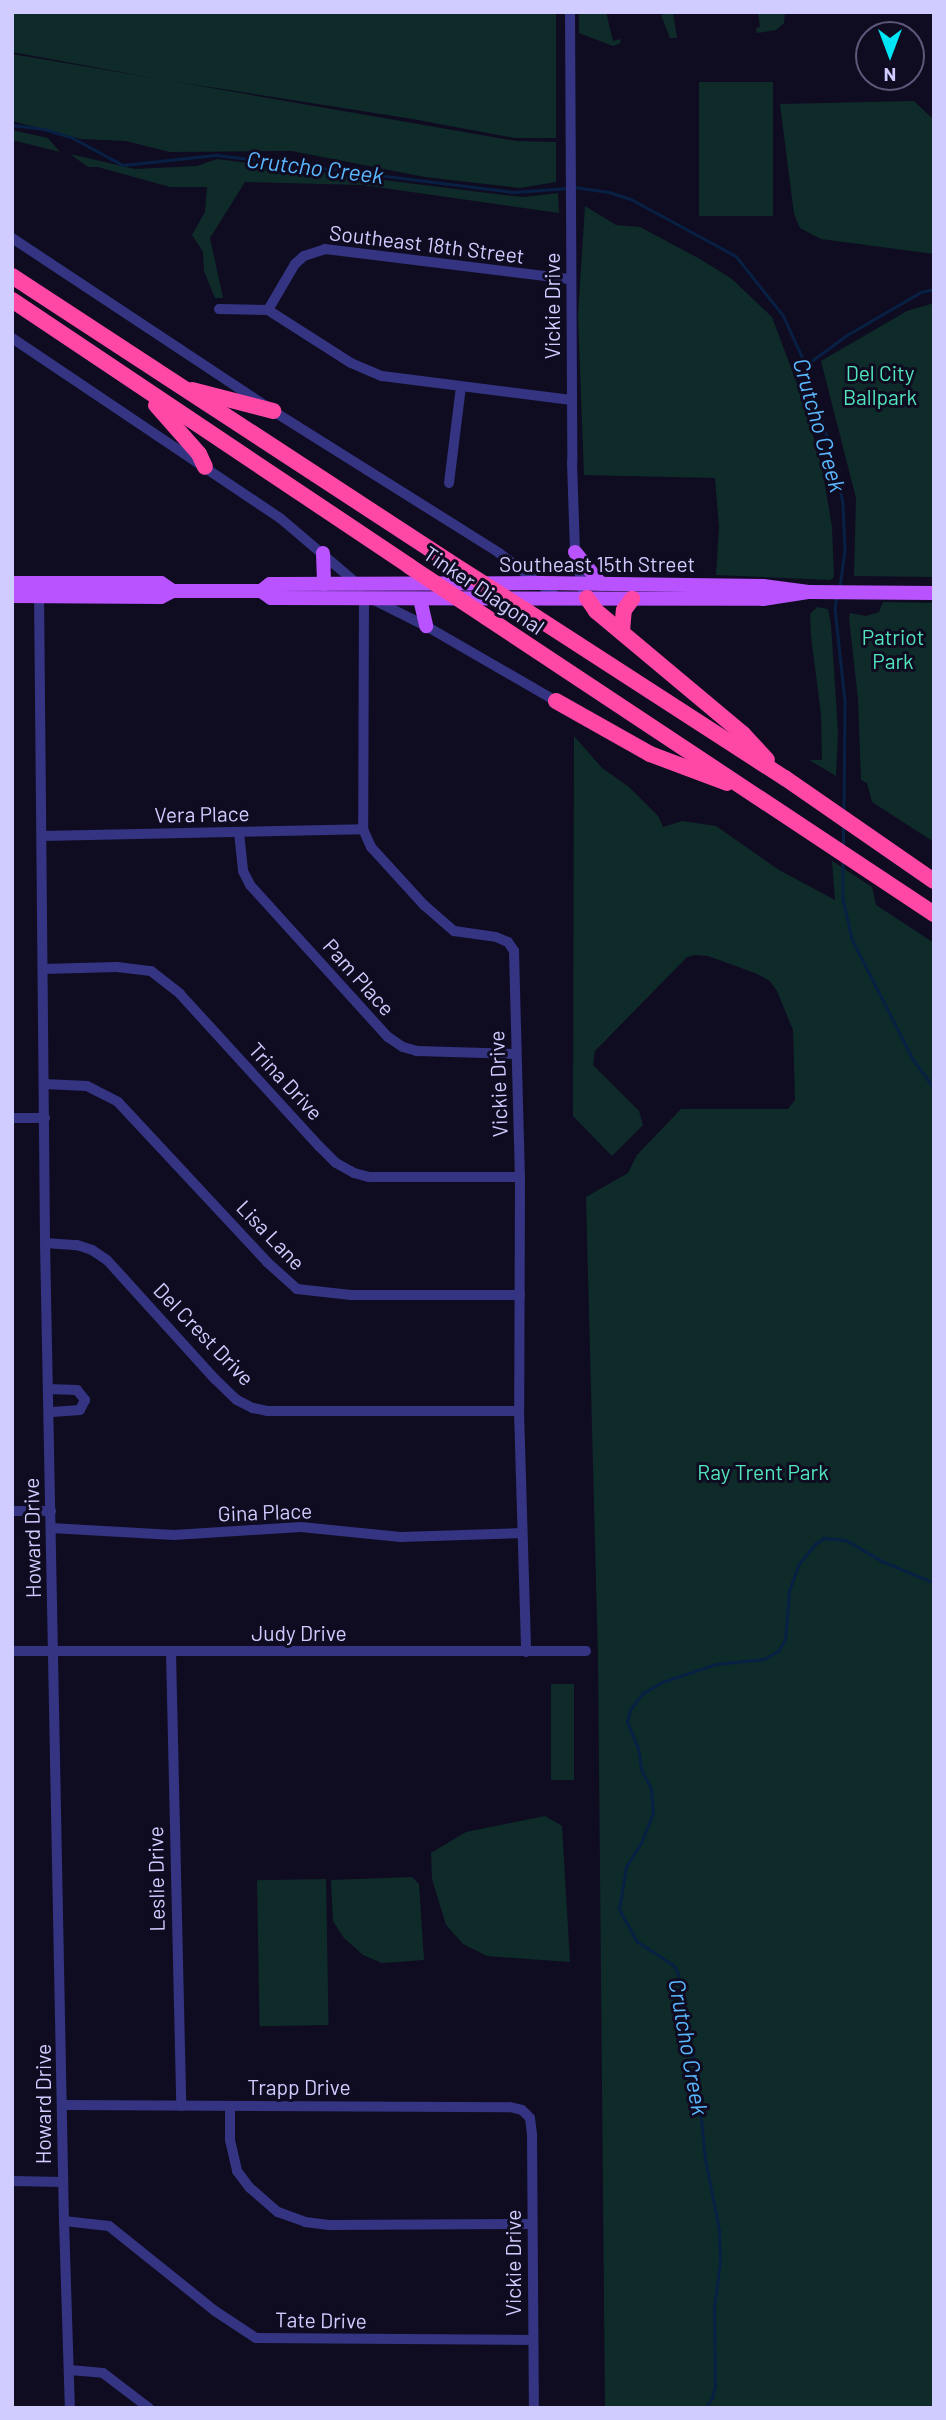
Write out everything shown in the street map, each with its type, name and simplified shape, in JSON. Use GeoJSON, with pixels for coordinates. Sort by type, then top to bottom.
{"type":"FeatureCollection","features":[{"type":"Feature","properties":{"kind":"highway","name":"Tinker Diagonal"},"geometry":{"type":"LineString","coordinates":[[12,276],[785,778],[934,881]]}},
{"type":"Feature","properties":{"kind":"highway","name":"Tinker Diagonal"},"geometry":{"type":"LineString","coordinates":[[12,300],[934,914]]}},
{"type":"Feature","properties":{"kind":"highway"},"geometry":{"type":"LineString","coordinates":[[179,386],[273,411]]}},
{"type":"Feature","properties":{"kind":"highway"},"geometry":{"type":"LineString","coordinates":[[141,387],[199,454],[205,467]]}},
{"type":"Feature","properties":{"kind":"highway"},"geometry":{"type":"LineString","coordinates":[[584,591],[596,611],[743,734],[785,778]]}},
{"type":"Feature","properties":{"kind":"highway"},"geometry":{"type":"LineString","coordinates":[[622,631],[624,610],[632,599]]}},
{"type":"Feature","properties":{"kind":"highway"},"geometry":{"type":"LineString","coordinates":[[556,701],[650,754],[694,773],[747,790]]}},
{"type":"Feature","properties":{"kind":"main road"},"geometry":{"type":"LineString","coordinates":[[575,552],[601,584]]}},
{"type":"Feature","properties":{"kind":"main road"},"geometry":{"type":"LineString","coordinates":[[323,553],[324,584]]}},
{"type":"Feature","properties":{"kind":"main road","name":"Southeast 15th Street"},"geometry":{"type":"LineString","coordinates":[[12,583],[39,590]]}},
{"type":"Feature","properties":{"kind":"main road","name":"Southeast 15th Street"},"geometry":{"type":"LineString","coordinates":[[12,596],[39,590],[161,583],[173,591],[261,591],[271,598],[558,598],[601,584],[698,593]]}},
{"type":"Feature","properties":{"kind":"main road","name":"Southeast 15th Street"},"geometry":{"type":"LineString","coordinates":[[261,591],[270,584],[541,583],[632,599],[698,593],[763,593],[786,587],[809,592],[934,593]]}},
{"type":"Feature","properties":{"kind":"main road"},"geometry":{"type":"LineString","coordinates":[[420,599],[426,626]]}},
{"type":"Feature","properties":{"kind":"street","name":"Vickie Drive"},"geometry":{"type":"LineString","coordinates":[[570,12],[571,400],[575,552],[584,591]]}},
{"type":"Feature","properties":{"kind":"street","name":"Tinker Diagonal"},"geometry":{"type":"LineString","coordinates":[[12,238],[273,411],[499,553],[558,598]]}},
{"type":"Feature","properties":{"kind":"street","name":"Southeast 18th Street"},"geometry":{"type":"LineString","coordinates":[[268,310],[295,264],[313,251],[325,249],[571,279]]}},
{"type":"Feature","properties":{"kind":"street"},"geometry":{"type":"LineString","coordinates":[[219,309],[268,310],[366,371],[382,376],[571,400]]}},
{"type":"Feature","properties":{"kind":"street"},"geometry":{"type":"LineString","coordinates":[[12,338],[280,518],[357,584],[367,598],[426,626],[556,701]]}},
{"type":"Feature","properties":{"kind":"street"},"geometry":{"type":"LineString","coordinates":[[449,483],[461,387]]}},
{"type":"Feature","properties":{"kind":"street","name":"Howard Drive"},"geometry":{"type":"LineString","coordinates":[[39,590],[45,1243],[64,2105],[63,2182],[71,2408]]}},
{"type":"Feature","properties":{"kind":"street"},"geometry":{"type":"LineString","coordinates":[[363,829],[367,598]]}},
{"type":"Feature","properties":{"kind":"street","name":"Vickie Drive"},"geometry":{"type":"LineString","coordinates":[[363,829],[371,847],[424,905],[454,931],[496,937],[508,942],[514,951],[520,1177],[519,1411],[527,1652]]}},
{"type":"Feature","properties":{"kind":"street","name":"Vera Place"},"geometry":{"type":"LineString","coordinates":[[42,836],[363,829]]}},
{"type":"Feature","properties":{"kind":"street","name":"Pam Place"},"geometry":{"type":"LineString","coordinates":[[240,832],[243,871],[250,884],[388,1037],[417,1052],[516,1054]]}},
{"type":"Feature","properties":{"kind":"street","name":"Trina Drive"},"geometry":{"type":"LineString","coordinates":[[43,969],[117,967],[151,971],[180,994],[336,1163],[354,1173],[369,1177],[520,1177]]}},
{"type":"Feature","properties":{"kind":"street","name":"Lisa Lane"},"geometry":{"type":"LineString","coordinates":[[44,1084],[87,1086],[118,1102],[267,1262],[297,1289],[351,1295],[520,1295]]}},
{"type":"Feature","properties":{"kind":"street"},"geometry":{"type":"LineString","coordinates":[[12,1118],[45,1118]]}},
{"type":"Feature","properties":{"kind":"street","name":"Del Crest Drive"},"geometry":{"type":"LineString","coordinates":[[45,1243],[77,1245],[92,1250],[107,1260],[215,1379],[237,1400],[253,1408],[267,1411],[519,1411]]}},
{"type":"Feature","properties":{"kind":"street"},"geometry":{"type":"LineString","coordinates":[[48,1389],[77,1390],[85,1401],[80,1410],[49,1412]]}},
{"type":"Feature","properties":{"kind":"street"},"geometry":{"type":"LineString","coordinates":[[12,1511],[51,1511]]}},
{"type":"Feature","properties":{"kind":"street","name":"Gina Place"},"geometry":{"type":"LineString","coordinates":[[51,1528],[174,1535],[301,1527],[401,1537],[522,1533]]}},
{"type":"Feature","properties":{"kind":"street","name":"Judy Drive"},"geometry":{"type":"LineString","coordinates":[[12,1651],[586,1651]]}},
{"type":"Feature","properties":{"kind":"street","name":"Leslie Drive"},"geometry":{"type":"LineString","coordinates":[[171,1651],[181,2106]]}},
{"type":"Feature","properties":{"kind":"street","name":"Trapp Drive"},"geometry":{"type":"LineString","coordinates":[[64,2105],[510,2107],[522,2110],[530,2118]]}},
{"type":"Feature","properties":{"kind":"street"},"geometry":{"type":"LineString","coordinates":[[230,2106],[230,2140],[237,2171],[250,2188],[278,2212],[305,2222],[331,2225],[532,2224]]}},
{"type":"Feature","properties":{"kind":"street","name":"Vickie Drive"},"geometry":{"type":"LineString","coordinates":[[530,2118],[534,2408]]}},
{"type":"Feature","properties":{"kind":"street"},"geometry":{"type":"LineString","coordinates":[[12,2181],[63,2182]]}},
{"type":"Feature","properties":{"kind":"street","name":"Tate Drive"},"geometry":{"type":"LineString","coordinates":[[64,2221],[109,2226],[215,2311],[256,2337],[533,2340]]}},
{"type":"Feature","properties":{"kind":"street"},"geometry":{"type":"LineString","coordinates":[[70,2370],[103,2373],[149,2408]]}},
{"type":"Feature","properties":{"kind":"green space"},"geometry":{"type":"Polygon","coordinates":[[[12,12],[556,12],[556,138],[514,138],[413,119],[171,81],[516,141],[556,142],[556,182],[520,188],[425,177],[292,151],[170,152],[126,141],[81,139],[12,121],[12,54],[159,79],[12,52],[12,12]]]}},
{"type":"Feature","properties":{"kind":"green space"},"geometry":{"type":"Polygon","coordinates":[[[579,12],[606,12],[613,41],[620,39],[621,43],[613,46],[579,33],[579,12]]]}},
{"type":"Feature","properties":{"kind":"green space"},"geometry":{"type":"Polygon","coordinates":[[[758,12],[785,12],[784,23],[776,30],[757,33],[756,28],[760,27],[758,12]]]}},
{"type":"Feature","properties":{"kind":"green space"},"geometry":{"type":"Polygon","coordinates":[[[673,13],[677,38],[670,38],[661,15],[673,13]]]}},
{"type":"Feature","properties":{"kind":"green space"},"geometry":{"type":"Polygon","coordinates":[[[699,82],[773,82],[773,216],[699,216],[699,82]]]}},
{"type":"Feature","properties":{"kind":"green space"},"geometry":{"type":"Polygon","coordinates":[[[914,101],[934,120],[934,254],[821,239],[800,228],[794,214],[780,104],[914,101]]]}},
{"type":"Feature","properties":{"kind":"green space"},"geometry":{"type":"Polygon","coordinates":[[[12,130],[48,138],[60,152],[12,140],[12,130]]]}},
{"type":"Feature","properties":{"kind":"green space"},"geometry":{"type":"Polygon","coordinates":[[[70,154],[135,169],[197,166],[217,159],[524,197],[558,193],[559,213],[362,185],[245,182],[210,238],[223,298],[215,298],[204,271],[203,252],[192,235],[205,212],[207,187],[170,187],[98,167],[88,167],[70,154]]]}},
{"type":"Feature","properties":{"kind":"green space"},"geometry":{"type":"Polygon","coordinates":[[[585,206],[616,225],[640,227],[700,259],[732,279],[772,317],[805,405],[823,473],[832,527],[834,577],[830,580],[716,575],[719,527],[715,478],[584,475],[578,315],[585,206]]]}},
{"type":"Feature","properties":{"kind":"green space","name":"Del City Ballpark"},"geometry":{"type":"Polygon","coordinates":[[[934,303],[934,577],[854,576],[856,498],[821,361],[907,311],[934,303]]]}},
{"type":"Feature","properties":{"kind":"green space","name":"Patriot Park"},"geometry":{"type":"Polygon","coordinates":[[[883,602],[934,603],[934,842],[872,802],[867,783],[861,780],[858,699],[849,618],[850,613],[866,616],[879,612],[883,602]]]}},
{"type":"Feature","properties":{"kind":"green space"},"geometry":{"type":"Polygon","coordinates":[[[817,607],[828,609],[831,625],[838,732],[836,776],[809,760],[822,760],[821,714],[810,614],[817,607]]]}},
{"type":"Feature","properties":{"kind":"green space","name":"Ray Trent Park"},"geometry":{"type":"Polygon","coordinates":[[[574,736],[602,768],[629,787],[658,816],[663,827],[682,821],[716,826],[779,870],[835,900],[832,861],[872,887],[876,905],[934,943],[934,2408],[605,2408],[598,1658],[586,1197],[628,1173],[637,1155],[681,1109],[788,1109],[795,1100],[793,1030],[777,991],[770,981],[755,973],[708,956],[695,955],[687,957],[595,1051],[593,1065],[639,1111],[643,1125],[612,1156],[573,1116],[574,736]]]}},
{"type":"Feature","properties":{"kind":"green space"},"geometry":{"type":"Polygon","coordinates":[[[551,1684],[574,1684],[574,1780],[551,1780],[551,1684]]]}},
{"type":"Feature","properties":{"kind":"green space"},"geometry":{"type":"Polygon","coordinates":[[[545,1816],[562,1826],[570,1962],[487,1956],[463,1944],[446,1925],[432,1879],[431,1853],[466,1832],[545,1816]]]}},
{"type":"Feature","properties":{"kind":"green space"},"geometry":{"type":"Polygon","coordinates":[[[412,1877],[419,1884],[424,1960],[382,1963],[363,1955],[344,1938],[333,1921],[331,1880],[412,1877]]]}},
{"type":"Feature","properties":{"kind":"green space"},"geometry":{"type":"Polygon","coordinates":[[[326,1879],[329,2025],[260,2026],[257,1880],[326,1879]]]}},
{"type":"Feature","properties":{"kind":"waterway","name":"Crutcho Creek"},"geometry":{"type":"LineString","coordinates":[[12,125],[44,129],[73,138],[123,165],[217,155],[515,192],[568,188]]}},
{"type":"Feature","properties":{"kind":"waterway","name":"Crutcho Creek"},"geometry":{"type":"LineString","coordinates":[[574,187],[609,192],[631,199],[736,256],[783,315],[806,365],[834,460],[843,503],[845,551],[840,587]]}},
{"type":"Feature","properties":{"kind":"waterway"},"geometry":{"type":"LineString","coordinates":[[806,365],[847,335],[921,292],[934,289]]}},
{"type":"Feature","properties":{"kind":"waterway","name":"Crutcho Creek"},"geometry":{"type":"LineString","coordinates":[[837,597],[835,608],[845,701],[844,810]]}},
{"type":"Feature","properties":{"kind":"waterway","name":"Crutcho Creek"},"geometry":{"type":"LineString","coordinates":[[843,827],[843,845]]}},
{"type":"Feature","properties":{"kind":"waterway","name":"Crutcho Creek"},"geometry":{"type":"LineString","coordinates":[[843,862],[843,899],[852,939],[913,1059],[934,1088]]}},
{"type":"Feature","properties":{"kind":"waterway","name":"Crutcho Creek"},"geometry":{"type":"LineString","coordinates":[[705,2408],[715,2387],[714,2308],[720,2261],[719,2230],[705,2159],[697,2080],[678,1974],[674,1966],[637,1942],[619,1909],[626,1867],[641,1843],[653,1813],[651,1789],[641,1769],[638,1748],[627,1722],[630,1710],[643,1693],[662,1682],[716,1664],[764,1659],[778,1651],[785,1640],[789,1591],[799,1564],[815,1544],[824,1538],[846,1540],[882,1561],[934,1583]]}}]}
